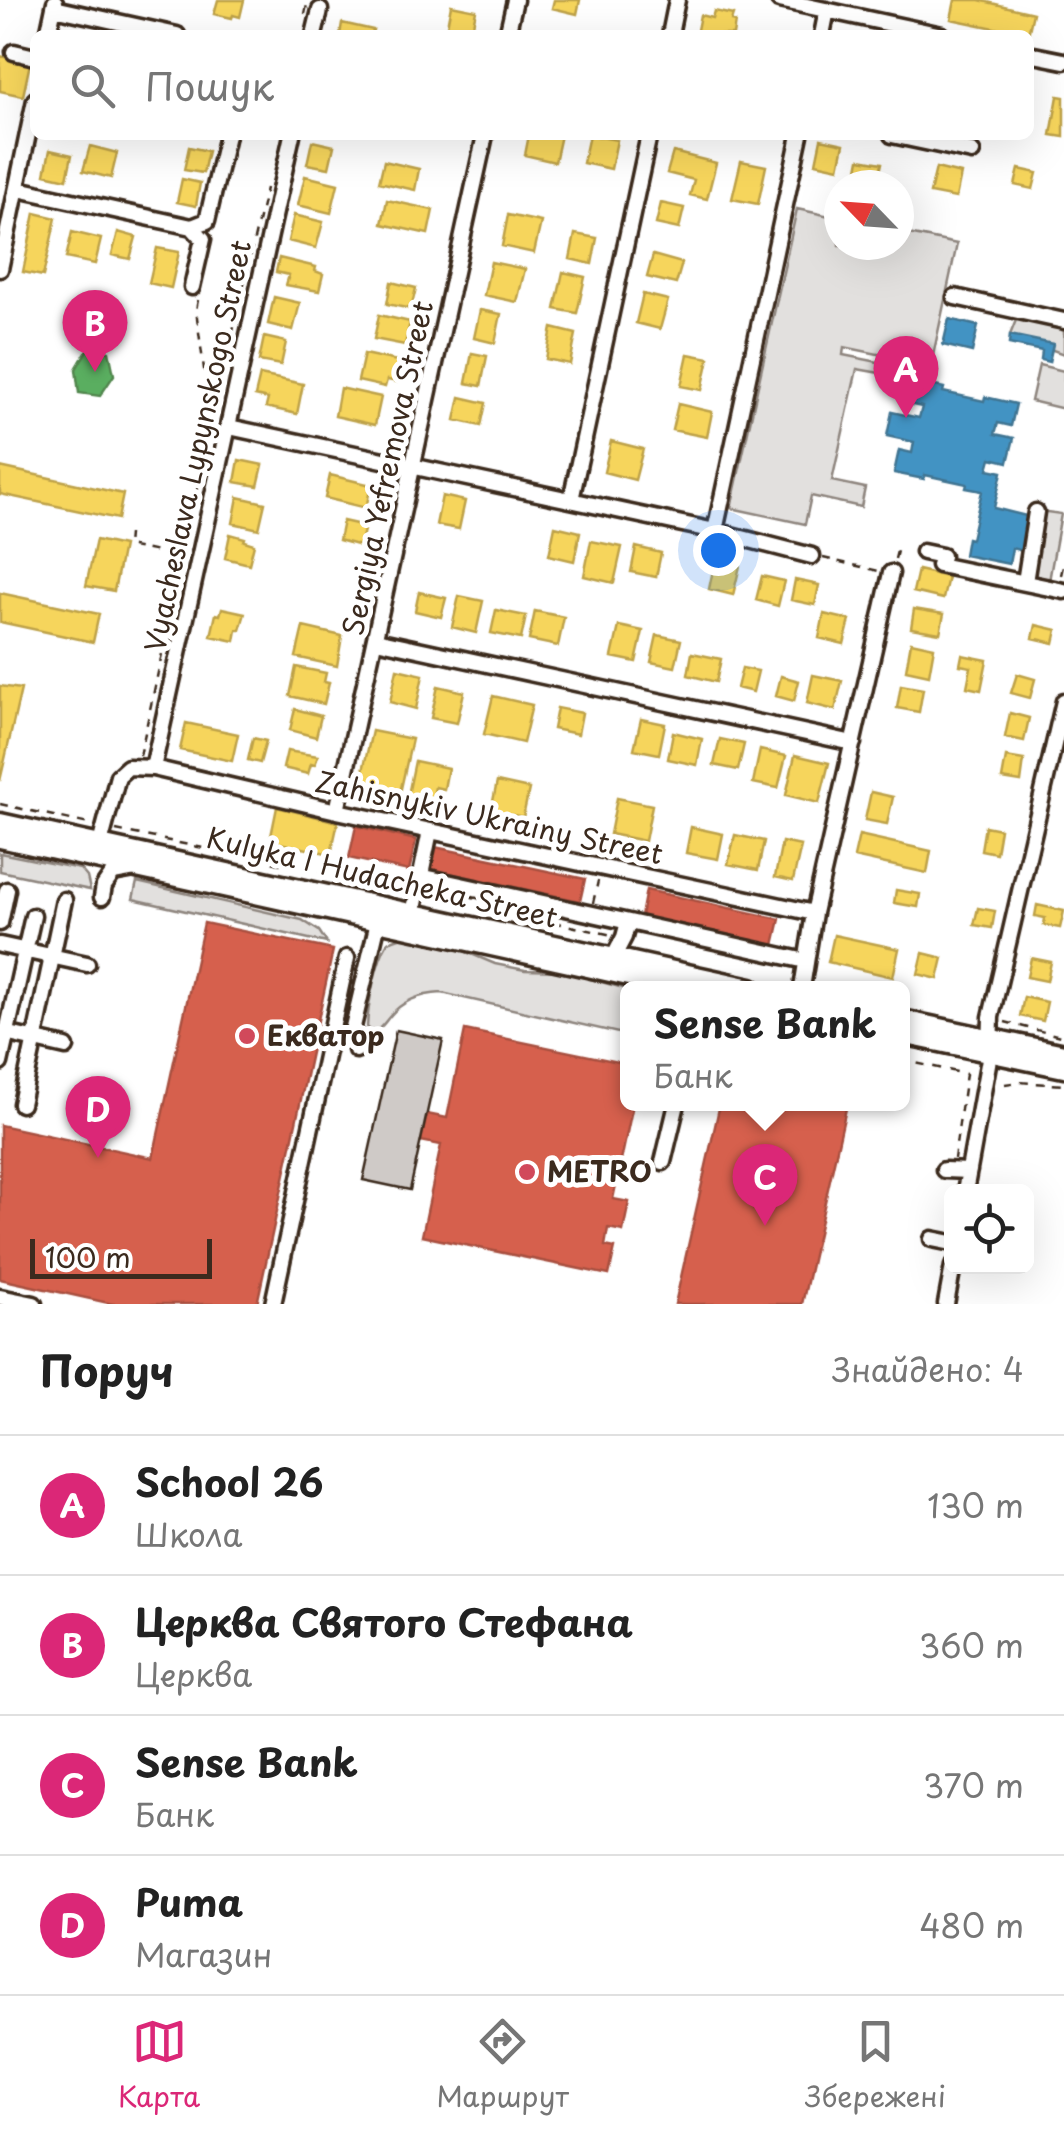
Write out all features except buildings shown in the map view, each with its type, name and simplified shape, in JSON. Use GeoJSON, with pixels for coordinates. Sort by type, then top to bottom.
{"type":"FeatureCollection","features":[{"type":"Feature","properties":{"kind":"main road","name":"Kulyka I Hudacheka Street"},"geometry":{"type":"LineString","coordinates":[[0,822],[102,836],[413,914],[719,981]]}},
{"type":"Feature","properties":{"kind":"main road","name":"Kulyka I Hudacheka Street"},"geometry":{"type":"LineString","coordinates":[[0,838],[652,981]]}},
{"type":"Feature","properties":{"kind":"main road"},"geometry":{"type":"LineString","coordinates":[[910,1022],[1064,1068]]}},
{"type":"Feature","properties":{"kind":"main road"},"geometry":{"type":"LineString","coordinates":[[910,1035],[1064,1054]]}},
{"type":"Feature","properties":{"kind":"street"},"geometry":{"type":"LineString","coordinates":[[508,30],[514,0]]}},
{"type":"Feature","properties":{"kind":"street"},"geometry":{"type":"LineString","coordinates":[[671,30],[677,0]]}},
{"type":"Feature","properties":{"kind":"street"},"geometry":{"type":"LineString","coordinates":[[779,0],[919,30]]}},
{"type":"Feature","properties":{"kind":"street"},"geometry":{"type":"LineString","coordinates":[[49,30],[55,4],[156,30]]}},
{"type":"Feature","properties":{"kind":"street"},"geometry":{"type":"LineString","coordinates":[[315,30],[320,10]]}},
{"type":"Feature","properties":{"kind":"street"},"geometry":{"type":"LineString","coordinates":[[823,30],[827,10]]}},
{"type":"Feature","properties":{"kind":"street"},"geometry":{"type":"LineString","coordinates":[[14,52],[30,57]]}},
{"type":"Feature","properties":{"kind":"street"},"geometry":{"type":"LineString","coordinates":[[1034,55],[1064,61]]}},
{"type":"Feature","properties":{"kind":"street"},"geometry":{"type":"LineString","coordinates":[[0,269],[30,126]]}},
{"type":"Feature","properties":{"kind":"street"},"geometry":{"type":"LineString","coordinates":[[18,189],[192,227],[207,221],[226,140]]}},
{"type":"Feature","properties":{"kind":"street","name":"Vyacheslava Lypynskogo Street"},"geometry":{"type":"LineString","coordinates":[[145,768],[229,427],[291,140]]}},
{"type":"Feature","properties":{"kind":"street","name":"Sergiya Yefremova Street"},"geometry":{"type":"LineString","coordinates":[[337,811],[485,140]]}},
{"type":"Feature","properties":{"kind":"street"},"geometry":{"type":"LineString","coordinates":[[571,500],[647,140]]}},
{"type":"Feature","properties":{"kind":"street"},"geometry":{"type":"LineString","coordinates":[[715,532],[799,140]]}},
{"type":"Feature","properties":{"kind":"street"},"geometry":{"type":"LineString","coordinates":[[916,140],[972,152]]}},
{"type":"Feature","properties":{"kind":"street"},"geometry":{"type":"LineString","coordinates":[[192,227],[203,239],[196,289]]}},
{"type":"Feature","properties":{"kind":"street"},"geometry":{"type":"LineString","coordinates":[[956,296],[1064,322]]}},
{"type":"Feature","properties":{"kind":"street"},"geometry":{"type":"LineString","coordinates":[[229,427],[812,556]]}},
{"type":"Feature","properties":{"kind":"street"},"geometry":{"type":"LineString","coordinates":[[1025,582],[1036,512]]}},
{"type":"Feature","properties":{"kind":"street"},"geometry":{"type":"LineString","coordinates":[[923,552],[942,556],[940,564],[1061,591]]}},
{"type":"Feature","properties":{"kind":"street"},"geometry":{"type":"LineString","coordinates":[[803,981],[814,913],[892,573]]}},
{"type":"Feature","properties":{"kind":"street"},"geometry":{"type":"LineString","coordinates":[[376,640],[852,743]]}},
{"type":"Feature","properties":{"kind":"street"},"geometry":{"type":"LineString","coordinates":[[967,1184],[990,1046],[991,1017],[1064,701]]}},
{"type":"Feature","properties":{"kind":"street"},"geometry":{"type":"LineString","coordinates":[[102,836],[118,776],[128,767],[145,768]]}},
{"type":"Feature","properties":{"kind":"street","name":"Zahisnykiv Ukrainy Street"},"geometry":{"type":"LineString","coordinates":[[145,768],[814,913]]}},
{"type":"Feature","properties":{"kind":"street"},"geometry":{"type":"LineString","coordinates":[[413,914],[430,831]]}},
{"type":"Feature","properties":{"kind":"street"},"geometry":{"type":"LineString","coordinates":[[102,897],[112,873],[139,869]]}},
{"type":"Feature","properties":{"kind":"street"},"geometry":{"type":"LineString","coordinates":[[420,876],[590,914],[626,930],[806,961]]}},
{"type":"Feature","properties":{"kind":"street"},"geometry":{"type":"LineString","coordinates":[[0,924],[7,890]]}},
{"type":"Feature","properties":{"kind":"street"},"geometry":{"type":"LineString","coordinates":[[21,1104],[64,900]]}},
{"type":"Feature","properties":{"kind":"street"},"geometry":{"type":"LineString","coordinates":[[0,1064],[3,1032],[34,916]]}},
{"type":"Feature","properties":{"kind":"street"},"geometry":{"type":"LineString","coordinates":[[356,1050],[353,1027],[378,922]]}},
{"type":"Feature","properties":{"kind":"street"},"geometry":{"type":"LineString","coordinates":[[613,958],[626,930]]}},
{"type":"Feature","properties":{"kind":"street"},"geometry":{"type":"LineString","coordinates":[[0,945],[86,964]]}},
{"type":"Feature","properties":{"kind":"street"},"geometry":{"type":"LineString","coordinates":[[272,1304],[346,958]]}},
{"type":"Feature","properties":{"kind":"street"},"geometry":{"type":"LineString","coordinates":[[3,1032],[66,1047]]}},
{"type":"Feature","properties":{"kind":"street"},"geometry":{"type":"LineString","coordinates":[[663,1162],[675,1111]]}},
{"type":"Feature","properties":{"kind":"street"},"geometry":{"type":"LineString","coordinates":[[949,1165],[969,1171]]}},
{"type":"Feature","properties":{"kind":"street"},"geometry":{"type":"LineString","coordinates":[[932,1240],[944,1242]]}},
{"type":"Feature","properties":{"kind":"street"},"geometry":{"type":"LineString","coordinates":[[946,1304],[952,1274]]}},
{"type":"Feature","properties":{"kind":"street"},"geometry":{"type":"LineString","coordinates":[[0,1297],[34,1304]]}},
{"type":"Feature","properties":{"kind":"path"},"geometry":{"type":"LineString","coordinates":[[145,768],[183,558],[265,191]]}},
{"type":"Feature","properties":{"kind":"path"},"geometry":{"type":"LineString","coordinates":[[196,289],[209,406],[214,417]]}},
{"type":"Feature","properties":{"kind":"path"},"geometry":{"type":"LineString","coordinates":[[128,534],[127,546],[183,558]]}},
{"type":"Feature","properties":{"kind":"path"},"geometry":{"type":"LineString","coordinates":[[812,556],[892,573]]}},
{"type":"Feature","properties":{"kind":"path"},"geometry":{"type":"LineString","coordinates":[[1061,591],[1064,562]]}},
{"type":"Feature","properties":{"kind":"path"},"geometry":{"type":"LineString","coordinates":[[0,804],[102,836],[626,930]]}},
{"type":"Feature","properties":{"kind":"path"},"geometry":{"type":"LineString","coordinates":[[590,914],[601,867]]}},
{"type":"Feature","properties":{"kind":"path"},"geometry":{"type":"LineString","coordinates":[[999,1020],[1064,1037]]}},
{"type":"Feature","properties":{"kind":"path"},"geometry":{"type":"LineString","coordinates":[[910,1062],[966,1074],[949,1165]]}},
{"type":"Feature","properties":{"kind":"path"},"geometry":{"type":"LineString","coordinates":[[1005,1084],[1064,1085]]}},
{"type":"Feature","properties":{"kind":"shaded area"},"geometry":{"type":"Polygon","coordinates":[[[797,209],[824,215],[824,260],[914,260],[914,235],[957,244],[931,365],[844,347],[843,355],[893,365],[891,375],[857,369],[832,481],[865,488],[861,507],[811,496],[805,524],[731,508],[797,209]]]}},
{"type":"Feature","properties":{"kind":"shaded area"},"geometry":{"type":"Polygon","coordinates":[[[1022,316],[1064,325],[1064,354],[1010,335],[1022,316]]]}},
{"type":"Feature","properties":{"kind":"shaded area"},"geometry":{"type":"Polygon","coordinates":[[[1039,365],[1064,371],[1064,409],[1031,401],[1039,365]]]}},
{"type":"Feature","properties":{"kind":"shaded area"},"geometry":{"type":"Polygon","coordinates":[[[1040,511],[1061,514],[1049,581],[1028,577],[1040,511]]]}},
{"type":"Feature","properties":{"kind":"shaded area"},"geometry":{"type":"Polygon","coordinates":[[[0,853],[80,869],[90,890],[0,871],[0,853]]]}},
{"type":"Feature","properties":{"kind":"shaded area"},"geometry":{"type":"Polygon","coordinates":[[[137,882],[302,920],[319,931],[327,943],[133,899],[137,882]]]}},
{"type":"Feature","properties":{"kind":"shaded area"},"geometry":{"type":"Polygon","coordinates":[[[402,937],[457,948],[495,964],[561,971],[620,987],[620,1033],[442,993],[407,1002],[373,1033],[367,1027],[371,995],[388,942],[402,937]]]}},
{"type":"Feature","properties":{"kind":"place","name":"Церква Святого Стефана"},"geometry":{"type":"Point","coordinates":[95,372]}},
{"type":"Feature","properties":{"kind":"place","name":"School 26"},"geometry":{"type":"Point","coordinates":[906,418]}},
{"type":"Feature","properties":{"kind":"place","name":"Екватор"},"geometry":{"type":"Point","coordinates":[247,1036]}},
{"type":"Feature","properties":{"kind":"place","name":"Puma"},"geometry":{"type":"Point","coordinates":[98,1158]}},
{"type":"Feature","properties":{"kind":"place","name":"METRO"},"geometry":{"type":"Point","coordinates":[527,1172]}},
{"type":"Feature","properties":{"kind":"place","name":"Sense Bank"},"geometry":{"type":"Point","coordinates":[765,1226]}}]}
